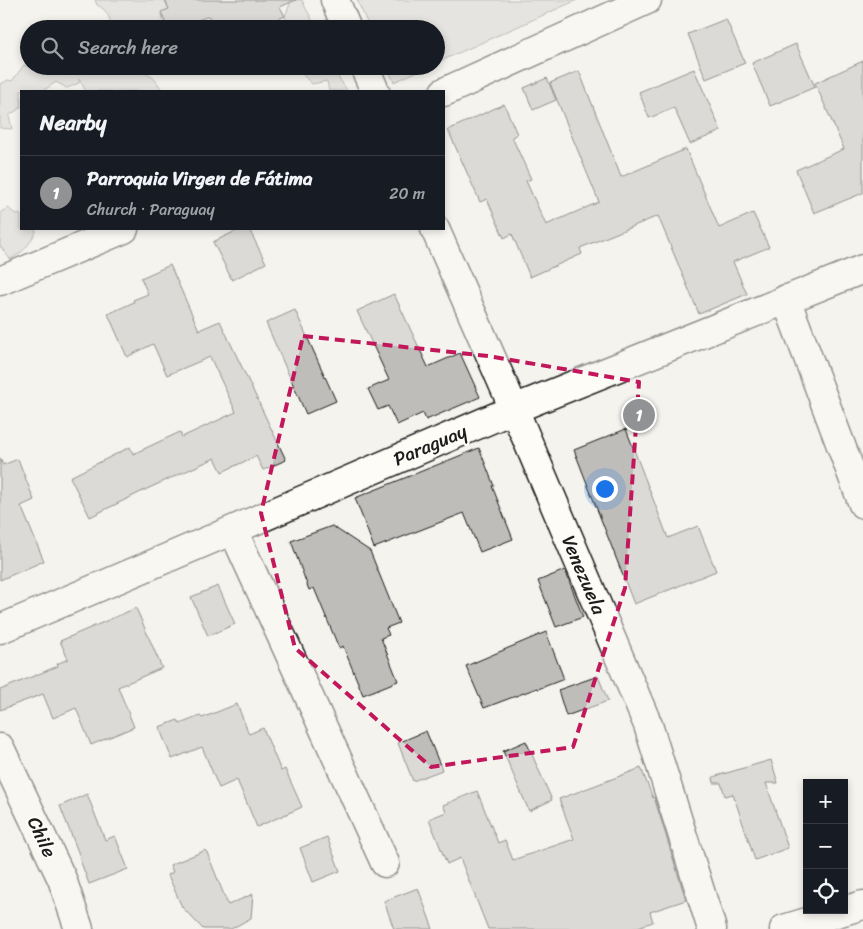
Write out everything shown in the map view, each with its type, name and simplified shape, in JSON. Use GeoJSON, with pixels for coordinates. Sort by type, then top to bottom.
{"type":"FeatureCollection","features":[{"type":"Feature","properties":{"kind":"street"},"geometry":{"type":"LineString","coordinates":[[335,0],[343,20]]}},
{"type":"Feature","properties":{"kind":"street"},"geometry":{"type":"LineString","coordinates":[[445,92],[647,0]]}},
{"type":"Feature","properties":{"kind":"street"},"geometry":{"type":"LineString","coordinates":[[368,75],[375,90]]}},
{"type":"Feature","properties":{"kind":"street"},"geometry":{"type":"LineString","coordinates":[[0,281],[122,230]]}},
{"type":"Feature","properties":{"kind":"street","name":"Venezuela"},"geometry":{"type":"LineString","coordinates":[[435,230],[514,409],[648,725],[712,929]]}},
{"type":"Feature","properties":{"kind":"street","name":"Paraguay"},"geometry":{"type":"LineString","coordinates":[[0,629],[514,409],[863,268]]}},
{"type":"Feature","properties":{"kind":"street"},"geometry":{"type":"LineString","coordinates":[[786,299],[863,504]]}},
{"type":"Feature","properties":{"kind":"street"},"geometry":{"type":"LineString","coordinates":[[233,530],[386,863]]}},
{"type":"Feature","properties":{"kind":"street","name":"Chile"},"geometry":{"type":"LineString","coordinates":[[0,748],[62,879],[79,929]]}},
{"type":"Feature","properties":{"kind":"street"},"geometry":{"type":"LineString","coordinates":[[801,927],[863,905]]}},
{"type":"Feature","properties":{"kind":"highlighted area"},"geometry":{"type":"Polygon","coordinates":[[[303,336],[488,356],[639,382],[625,588],[573,747],[431,767],[295,648],[261,513],[303,336]]]}},
{"type":"Feature","properties":{"kind":"shaded area"},"geometry":{"type":"Polygon","coordinates":[[[95,0],[165,0],[168,8],[171,10],[163,20],[110,20],[104,9],[97,5],[95,0]]]}},
{"type":"Feature","properties":{"kind":"shaded area"},"geometry":{"type":"Polygon","coordinates":[[[288,0],[302,0],[312,20],[286,20],[285,16],[290,4],[288,0]]]}},
{"type":"Feature","properties":{"kind":"shaded area"},"geometry":{"type":"Polygon","coordinates":[[[357,0],[577,0],[445,59],[445,20],[366,20],[357,0]]]}},
{"type":"Feature","properties":{"kind":"shaded area"},"geometry":{"type":"Polygon","coordinates":[[[20,70],[20,75],[149,75],[158,83],[162,90],[85,90],[79,79],[79,83],[67,88],[56,82],[44,90],[20,90],[20,108],[9,116],[12,129],[0,128],[0,83],[8,80],[12,81],[20,70]]]}},
{"type":"Feature","properties":{"kind":"shaded area"},"geometry":{"type":"Polygon","coordinates":[[[303,75],[337,75],[347,90],[329,90],[327,81],[312,84],[303,75]]]}},
{"type":"Feature","properties":{"kind":"shaded area"},"geometry":{"type":"Polygon","coordinates":[[[391,75],[409,75],[394,82],[391,75]]]}},
{"type":"Feature","properties":{"kind":"shaded area"},"geometry":{"type":"Polygon","coordinates":[[[8,208],[20,215],[20,230],[35,230],[36,232],[23,251],[10,259],[0,246],[1,212],[8,208]]]}},
{"type":"Feature","properties":{"kind":"building"},"geometry":{"type":"Polygon","coordinates":[[[165,0],[296,0],[280,7],[285,16],[276,20],[211,20],[209,16],[199,20],[164,20],[161,12],[169,9],[165,0]]]}},
{"type":"Feature","properties":{"kind":"building"},"geometry":{"type":"Polygon","coordinates":[[[726,19],[745,63],[706,79],[688,34],[726,19]]]}},
{"type":"Feature","properties":{"kind":"building"},"geometry":{"type":"Polygon","coordinates":[[[796,44],[815,87],[770,106],[752,63],[796,44]]]}},
{"type":"Feature","properties":{"kind":"building"},"geometry":{"type":"Polygon","coordinates":[[[863,61],[863,193],[814,213],[796,170],[844,149],[815,83],[863,61]]]}},
{"type":"Feature","properties":{"kind":"building"},"geometry":{"type":"Polygon","coordinates":[[[694,69],[721,131],[690,144],[674,108],[649,118],[639,92],[694,69]]]}},
{"type":"Feature","properties":{"kind":"building"},"geometry":{"type":"Polygon","coordinates":[[[579,71],[621,177],[686,149],[719,228],[753,213],[769,247],[733,262],[747,294],[699,314],[658,216],[580,248],[582,254],[530,277],[512,234],[504,238],[487,199],[480,202],[448,130],[504,104],[517,134],[512,137],[531,179],[526,181],[546,225],[599,202],[550,83],[579,71]]]}},
{"type":"Feature","properties":{"kind":"building"},"geometry":{"type":"Polygon","coordinates":[[[547,78],[556,100],[533,110],[524,88],[547,78]]]}},
{"type":"Feature","properties":{"kind":"building"},"geometry":{"type":"Polygon","coordinates":[[[238,230],[250,230],[266,263],[232,280],[213,242],[238,230]]]}},
{"type":"Feature","properties":{"kind":"building"},"geometry":{"type":"Polygon","coordinates":[[[170,265],[199,330],[220,321],[286,460],[263,470],[256,456],[222,472],[215,458],[90,517],[70,477],[130,447],[133,454],[180,432],[182,437],[236,412],[210,357],[167,375],[153,344],[127,357],[108,314],[148,294],[141,278],[170,265]]]}},
{"type":"Feature","properties":{"kind":"building"},"geometry":{"type":"Polygon","coordinates":[[[394,294],[428,367],[460,353],[480,397],[426,420],[423,413],[397,425],[388,406],[378,410],[368,389],[389,380],[357,311],[394,294]]]}},
{"type":"Feature","properties":{"kind":"building"},"geometry":{"type":"Polygon","coordinates":[[[295,310],[336,401],[306,414],[266,323],[295,310]]]}},
{"type":"Feature","properties":{"kind":"building"},"geometry":{"type":"Polygon","coordinates":[[[626,429],[668,538],[698,526],[716,571],[634,604],[574,450],[626,429]]]}},
{"type":"Feature","properties":{"kind":"building"},"geometry":{"type":"Polygon","coordinates":[[[479,448],[513,539],[480,552],[464,513],[374,548],[355,498],[479,448]]]}},
{"type":"Feature","properties":{"kind":"building"},"geometry":{"type":"Polygon","coordinates":[[[0,458],[3,465],[18,459],[34,500],[21,506],[44,561],[0,580],[0,458]]]}},
{"type":"Feature","properties":{"kind":"building"},"geometry":{"type":"Polygon","coordinates":[[[332,526],[370,551],[399,623],[386,628],[389,635],[381,638],[398,681],[363,695],[343,646],[339,648],[314,588],[309,590],[291,541],[332,526]]]}},
{"type":"Feature","properties":{"kind":"building"},"geometry":{"type":"Polygon","coordinates":[[[565,570],[583,617],[556,627],[538,581],[565,570]]]}},
{"type":"Feature","properties":{"kind":"building"},"geometry":{"type":"Polygon","coordinates":[[[218,586],[235,624],[208,636],[191,597],[218,586]]]}},
{"type":"Feature","properties":{"kind":"building"},"geometry":{"type":"Polygon","coordinates":[[[136,608],[162,668],[118,687],[134,727],[91,745],[76,708],[53,718],[43,694],[0,710],[0,690],[58,666],[57,664],[68,659],[60,641],[136,608]]]}},
{"type":"Feature","properties":{"kind":"building"},"geometry":{"type":"Polygon","coordinates":[[[546,632],[564,679],[484,708],[466,666],[546,632]]]}},
{"type":"Feature","properties":{"kind":"building"},"geometry":{"type":"Polygon","coordinates":[[[598,676],[608,701],[566,716],[558,690],[598,676]]]}},
{"type":"Feature","properties":{"kind":"building"},"geometry":{"type":"Polygon","coordinates":[[[237,704],[249,734],[263,728],[281,771],[285,769],[302,807],[257,827],[237,780],[219,788],[202,747],[172,759],[159,727],[178,720],[180,724],[200,716],[202,718],[237,704]]]}},
{"type":"Feature","properties":{"kind":"building"},"geometry":{"type":"Polygon","coordinates":[[[426,731],[442,770],[413,781],[398,743],[426,731]]]}},
{"type":"Feature","properties":{"kind":"building"},"geometry":{"type":"Polygon","coordinates":[[[526,741],[552,800],[529,811],[503,751],[526,741]]]}},
{"type":"Feature","properties":{"kind":"building"},"geometry":{"type":"Polygon","coordinates":[[[771,760],[778,783],[766,783],[788,848],[755,860],[733,794],[725,796],[721,783],[714,783],[713,777],[771,760]]]}},
{"type":"Feature","properties":{"kind":"building"},"geometry":{"type":"Polygon","coordinates":[[[641,768],[654,797],[686,900],[650,912],[653,922],[632,929],[488,929],[460,858],[447,864],[429,819],[446,812],[443,805],[477,791],[498,843],[505,840],[513,860],[574,839],[559,799],[641,768]]]}},
{"type":"Feature","properties":{"kind":"building"},"geometry":{"type":"Polygon","coordinates":[[[87,794],[105,840],[115,836],[128,869],[89,884],[60,806],[87,794]]]}},
{"type":"Feature","properties":{"kind":"building"},"geometry":{"type":"Polygon","coordinates":[[[327,837],[340,871],[313,882],[300,848],[327,837]]]}},
{"type":"Feature","properties":{"kind":"building"},"geometry":{"type":"Polygon","coordinates":[[[206,850],[228,905],[253,894],[251,918],[231,929],[203,929],[182,907],[168,875],[173,872],[170,865],[206,850]]]}},
{"type":"Feature","properties":{"kind":"building"},"geometry":{"type":"Polygon","coordinates":[[[418,888],[433,929],[394,929],[384,901],[418,888]]]}},
{"type":"Feature","properties":{"kind":"place","name":"Parroquia Virgen de Fátima"},"geometry":{"type":"Point","coordinates":[639,415]}}]}
